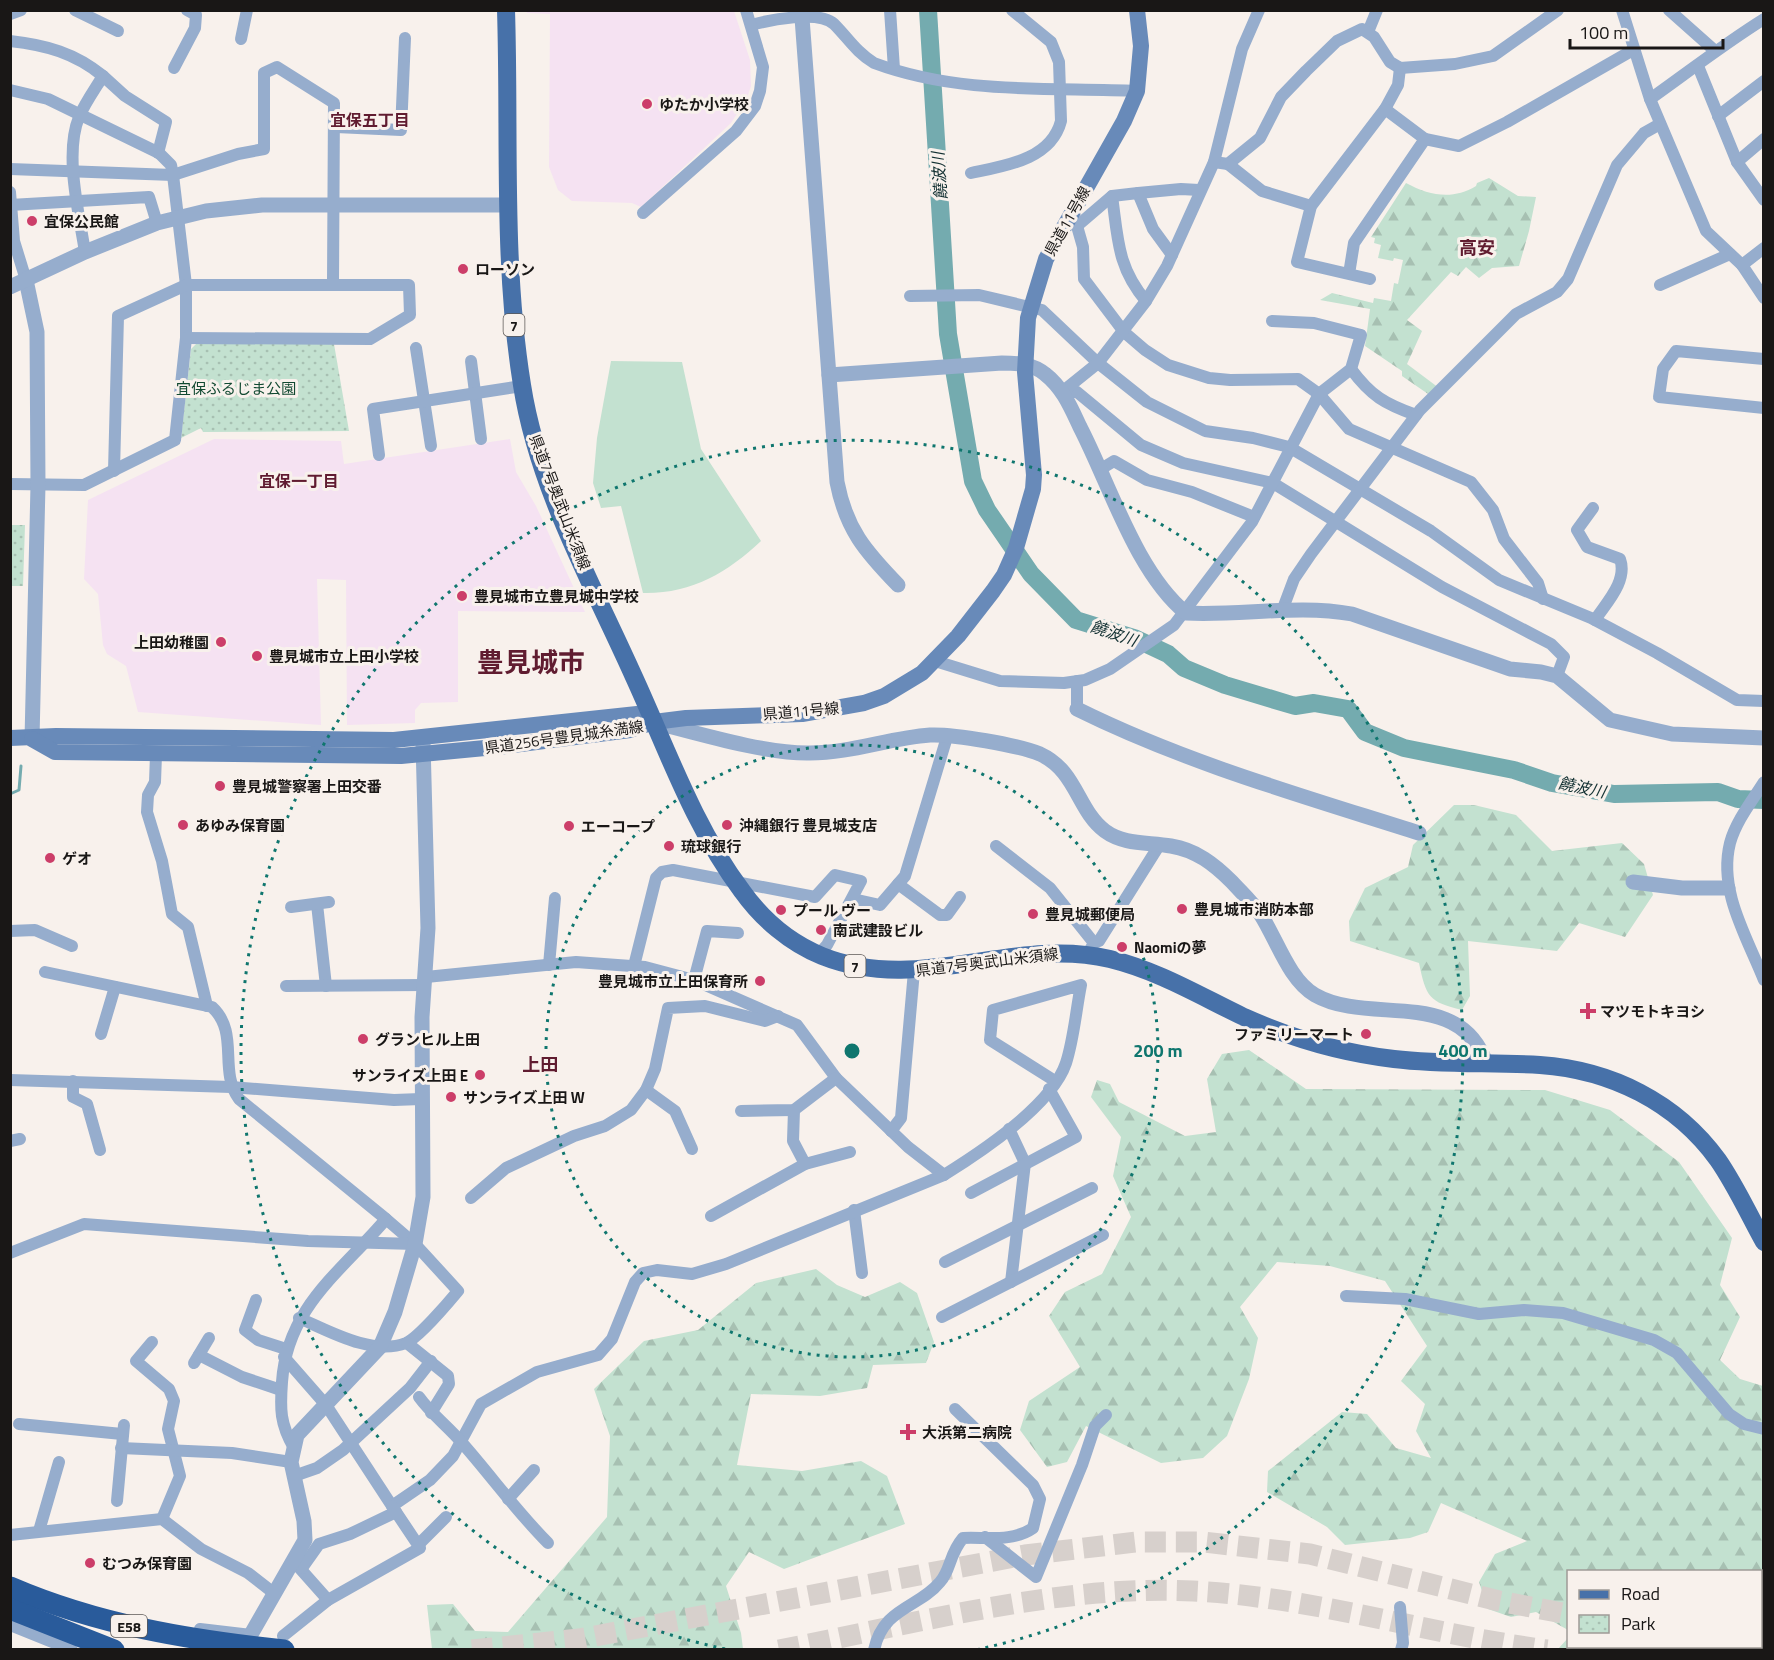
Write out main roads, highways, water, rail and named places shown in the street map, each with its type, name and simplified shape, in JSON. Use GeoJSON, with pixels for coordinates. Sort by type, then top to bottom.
{"type":"FeatureCollection","features":[{"type":"Feature","properties":{"kind":"highway","name":"E58"},"geometry":{"type":"LineString","coordinates":[[10,1587],[111,1622],[211,1642],[284,1643]]}},
{"type":"Feature","properties":{"kind":"highway","name":"E58"},"geometry":{"type":"LineString","coordinates":[[10,1609],[114,1650]]}},
{"type":"Feature","properties":{"kind":"main road","name":"県道7号奥武山米須線"},"geometry":{"type":"LineString","coordinates":[[506,10],[508,205],[512,305],[522,386],[531,431],[549,483],[698,818],[734,880],[774,926],[819,954],[858,967],[914,971],[1090,949],[1154,973],[1244,1016],[1325,1047],[1409,1061],[1486,1063],[1581,1070],[1623,1083],[1658,1102],[1688,1126],[1714,1155],[1764,1242]]}},
{"type":"Feature","properties":{"kind":"main road","name":"県道11号線"},"geometry":{"type":"LineString","coordinates":[[654,722],[802,714],[864,703],[907,682],[935,661],[981,606],[1001,570],[1029,484],[1030,441],[1025,364],[1026,327],[1031,306],[1046,259],[1074,221],[1137,91],[1142,46],[1137,10]]}},
{"type":"Feature","properties":{"kind":"main road","name":"県道256号豊見城糸満線"},"geometry":{"type":"LineString","coordinates":[[32,739],[55,752],[156,755],[424,747],[637,714],[654,722]]}},
{"type":"Feature","properties":{"kind":"main road","name":"県道256号豊見城糸満線"},"geometry":{"type":"LineString","coordinates":[[10,738],[32,739],[56,736],[294,741],[424,747]]}},
{"type":"Feature","properties":{"kind":"waterway","name":"饒波川"},"geometry":{"type":"LineString","coordinates":[[928,10],[948,334],[973,481],[987,510],[1031,574],[1076,620],[1134,638],[1168,654],[1184,668],[1225,685],[1295,706],[1314,703],[1348,709],[1365,732],[1404,748],[1514,770],[1552,783],[1614,794],[1718,792],[1738,799],[1764,800]]}},
{"type":"Feature","properties":{"kind":"waterway"},"geometry":{"type":"LineString","coordinates":[[10,794],[19,790],[21,766]]}},
{"type":"Feature","properties":{"kind":"tunnel"},"geometry":{"type":"LineString","coordinates":[[472,1650],[579,1639],[1025,1555],[1136,1542],[1203,1542],[1310,1554],[1499,1601],[1567,1614]]}},
{"type":"Feature","properties":{"kind":"tunnel"},"geometry":{"type":"LineString","coordinates":[[779,1650],[985,1608],[1091,1594],[1142,1591],[1193,1591],[1282,1600],[1547,1650]]}},
{"type":"Feature","properties":{"kind":"place","name":"ゆたか小学校"},"geometry":{"type":"Point","coordinates":[647,104]}},
{"type":"Feature","properties":{"kind":"place","name":"宜保公民館"},"geometry":{"type":"Point","coordinates":[32,221]}},
{"type":"Feature","properties":{"kind":"place","name":"ローソン"},"geometry":{"type":"Point","coordinates":[463,269]}},
{"type":"Feature","properties":{"kind":"place","name":"豊見城市立豊見城中学校"},"geometry":{"type":"Point","coordinates":[462,596]}},
{"type":"Feature","properties":{"kind":"place","name":"上田幼稚園"},"geometry":{"type":"Point","coordinates":[221,642]}},
{"type":"Feature","properties":{"kind":"place","name":"豊見城市立上田小学校"},"geometry":{"type":"Point","coordinates":[257,656]}},
{"type":"Feature","properties":{"kind":"place","name":"豊見城警察署上田交番"},"geometry":{"type":"Point","coordinates":[220,786]}},
{"type":"Feature","properties":{"kind":"place","name":"あゆみ保育園"},"geometry":{"type":"Point","coordinates":[183,825]}},
{"type":"Feature","properties":{"kind":"place","name":"沖縄銀行 豊見城支店"},"geometry":{"type":"Point","coordinates":[727,825]}},
{"type":"Feature","properties":{"kind":"place","name":"エーコープ"},"geometry":{"type":"Point","coordinates":[569,826]}},
{"type":"Feature","properties":{"kind":"place","name":"琉球銀行"},"geometry":{"type":"Point","coordinates":[669,846]}},
{"type":"Feature","properties":{"kind":"place","name":"ゲオ"},"geometry":{"type":"Point","coordinates":[50,858]}},
{"type":"Feature","properties":{"kind":"place","name":"豊見城市消防本部"},"geometry":{"type":"Point","coordinates":[1182,909]}},
{"type":"Feature","properties":{"kind":"place","name":"プール ヴー"},"geometry":{"type":"Point","coordinates":[781,910]}},
{"type":"Feature","properties":{"kind":"place","name":"豊見城郵便局"},"geometry":{"type":"Point","coordinates":[1033,914]}},
{"type":"Feature","properties":{"kind":"place","name":"南武建設ビル"},"geometry":{"type":"Point","coordinates":[821,930]}},
{"type":"Feature","properties":{"kind":"place","name":"Naomiの夢"},"geometry":{"type":"Point","coordinates":[1122,947]}},
{"type":"Feature","properties":{"kind":"place","name":"豊見城市立上田保育所"},"geometry":{"type":"Point","coordinates":[760,981]}},
{"type":"Feature","properties":{"kind":"place","name":"マツモトキヨシ"},"geometry":{"type":"Point","coordinates":[1588,1011]}},
{"type":"Feature","properties":{"kind":"place","name":"ファミリーマート"},"geometry":{"type":"Point","coordinates":[1366,1034]}},
{"type":"Feature","properties":{"kind":"place","name":"グランヒル上田"},"geometry":{"type":"Point","coordinates":[363,1039]}},
{"type":"Feature","properties":{"kind":"place","name":"サンライズ上田 E"},"geometry":{"type":"Point","coordinates":[480,1075]}},
{"type":"Feature","properties":{"kind":"place","name":"サンライズ上田 W"},"geometry":{"type":"Point","coordinates":[451,1097]}},
{"type":"Feature","properties":{"kind":"place","name":"大浜第二病院"},"geometry":{"type":"Point","coordinates":[908,1432]}},
{"type":"Feature","properties":{"kind":"place","name":"むつみ保育園"},"geometry":{"type":"Point","coordinates":[90,1563]}},
{"type":"Feature","properties":{"kind":"district","name":"宜保五丁目"},"geometry":{"type":"Point","coordinates":[370,120]}},
{"type":"Feature","properties":{"kind":"district","name":"高安"},"geometry":{"type":"Point","coordinates":[1477,247]}},
{"type":"Feature","properties":{"kind":"district","name":"宜保一丁目"},"geometry":{"type":"Point","coordinates":[299,481]}},
{"type":"Feature","properties":{"kind":"district","name":"豊見城市"},"geometry":{"type":"Point","coordinates":[531,661]}},
{"type":"Feature","properties":{"kind":"district","name":"上田"},"geometry":{"type":"Point","coordinates":[540,1064]}},
{"type":"Feature","properties":{"kind":"park label","name":"宜保ふるじま公園"},"geometry":{"type":"Point","coordinates":[236,388]}}]}
